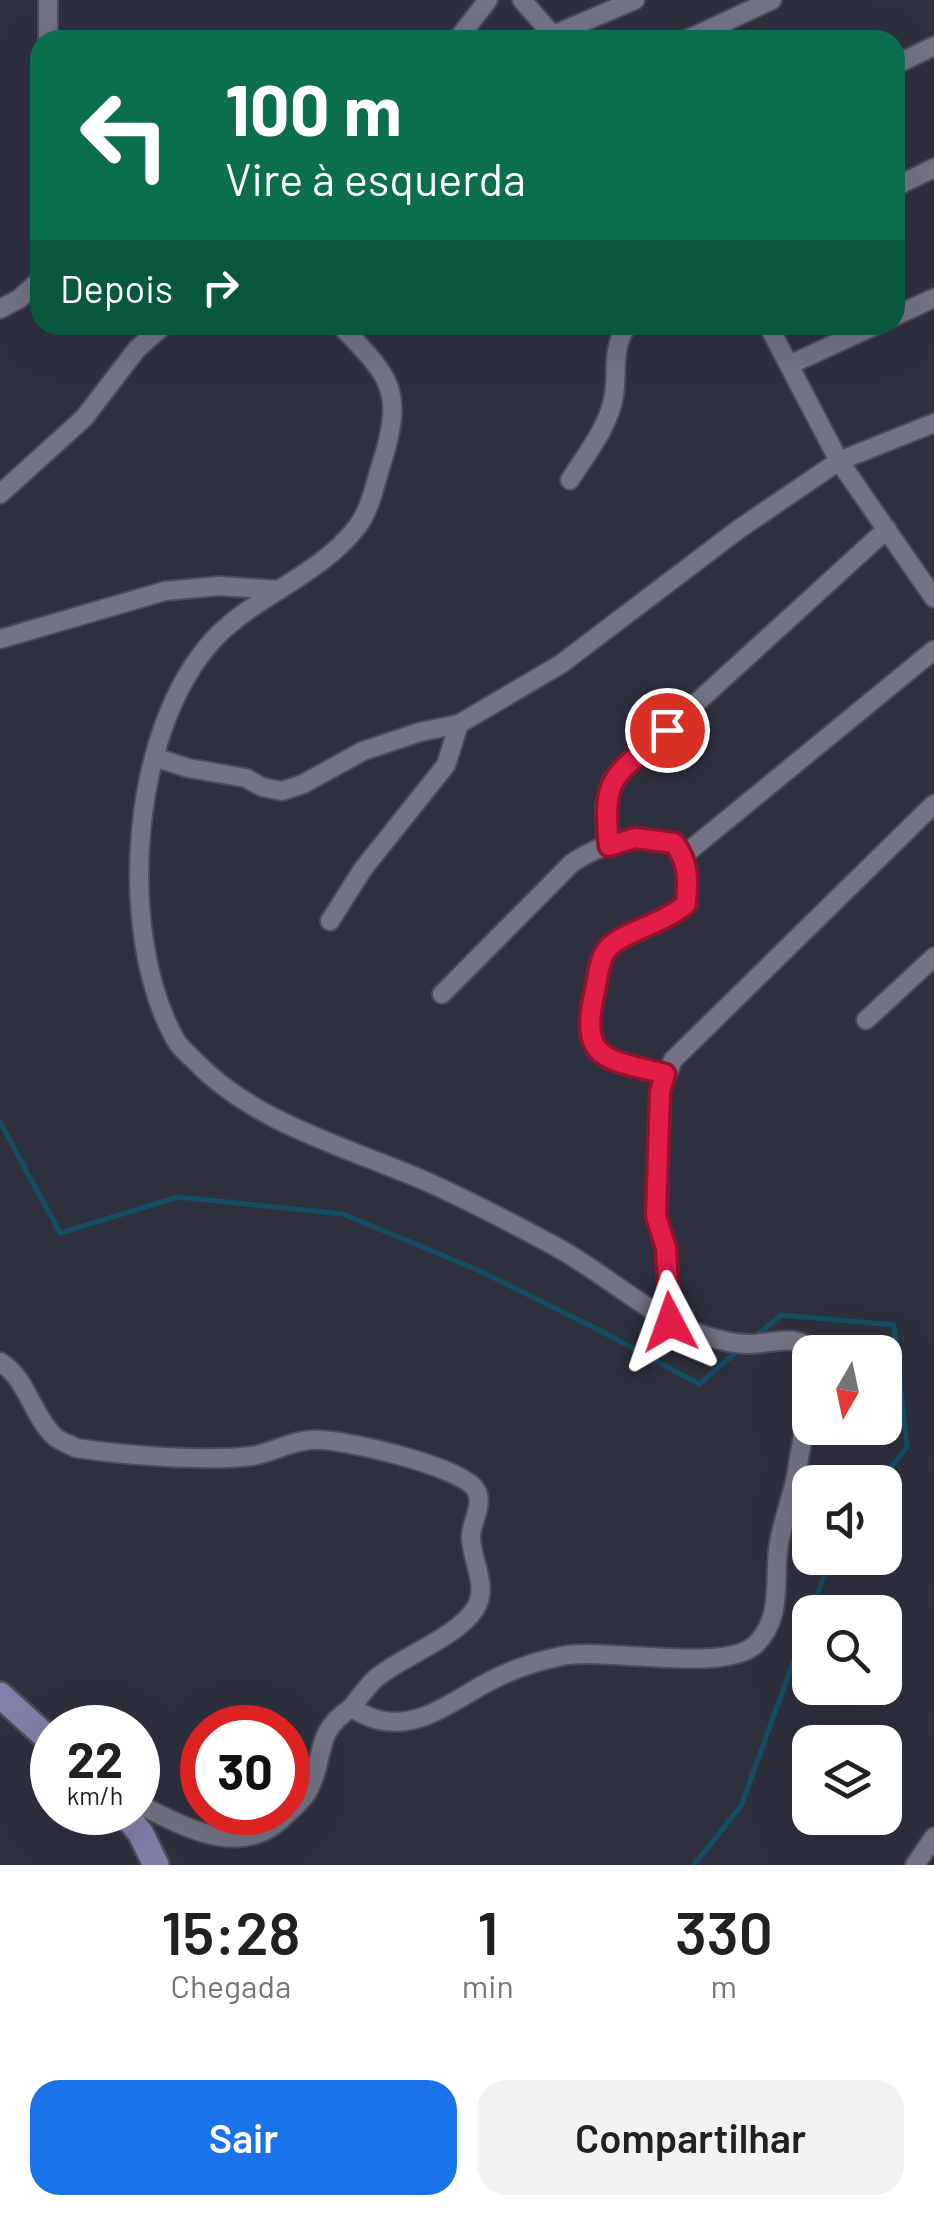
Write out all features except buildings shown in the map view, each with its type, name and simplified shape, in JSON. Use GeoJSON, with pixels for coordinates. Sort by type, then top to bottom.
{"type":"FeatureCollection","features":[{"type":"Feature","properties":{"kind":"street"},"geometry":{"type":"LineString","coordinates":[[48,0],[48,30]]}},
{"type":"Feature","properties":{"kind":"street"},"geometry":{"type":"LineString","coordinates":[[465,30],[488,0]]}},
{"type":"Feature","properties":{"kind":"street"},"geometry":{"type":"LineString","coordinates":[[522,0],[548,30]]}},
{"type":"Feature","properties":{"kind":"street"},"geometry":{"type":"LineString","coordinates":[[572,30],[634,0]]}},
{"type":"Feature","properties":{"kind":"street"},"geometry":{"type":"LineString","coordinates":[[708,30],[772,0]]}},
{"type":"Feature","properties":{"kind":"street"},"geometry":{"type":"LineString","coordinates":[[905,60],[934,46]]}},
{"type":"Feature","properties":{"kind":"street"},"geometry":{"type":"LineString","coordinates":[[905,182],[934,168]]}},
{"type":"Feature","properties":{"kind":"street"},"geometry":{"type":"LineString","coordinates":[[0,309],[30,289]]}},
{"type":"Feature","properties":{"kind":"street"},"geometry":{"type":"LineString","coordinates":[[905,311],[934,298]]}},
{"type":"Feature","properties":{"kind":"street"},"geometry":{"type":"LineString","coordinates":[[0,494],[84,418],[137,349],[153,335]]}},
{"type":"Feature","properties":{"kind":"street"},"geometry":{"type":"LineString","coordinates":[[349,335],[390,382],[392,410],[387,444],[369,504],[358,527],[331,553],[216,638],[178,690],[154,757],[140,842],[140,913],[151,976],[176,1041],[219,1086],[305,1132],[426,1182],[554,1245],[670,1322],[734,1344],[792,1339]]}},
{"type":"Feature","properties":{"kind":"street"},"geometry":{"type":"LineString","coordinates":[[570,480],[603,428],[614,394],[613,364],[621,335]]}},
{"type":"Feature","properties":{"kind":"street"},"geometry":{"type":"LineString","coordinates":[[774,335],[839,461],[934,598]]}},
{"type":"Feature","properties":{"kind":"street"},"geometry":{"type":"LineString","coordinates":[[790,364],[854,335]]}},
{"type":"Feature","properties":{"kind":"street"},"geometry":{"type":"LineString","coordinates":[[154,757],[282,790],[303,784],[363,751],[459,724],[561,664],[739,529],[839,461],[934,423]]}},
{"type":"Feature","properties":{"kind":"street"},"geometry":{"type":"LineString","coordinates":[[609,846],[605,806],[612,780],[887,530]]}},
{"type":"Feature","properties":{"kind":"street"},"geometry":{"type":"LineString","coordinates":[[0,639],[166,591],[219,586],[279,590]]}},
{"type":"Feature","properties":{"kind":"street"},"geometry":{"type":"LineString","coordinates":[[684,855],[934,650]]}},
{"type":"Feature","properties":{"kind":"street"},"geometry":{"type":"LineString","coordinates":[[330,922],[363,869],[446,765],[459,724]]}},
{"type":"Feature","properties":{"kind":"street"},"geometry":{"type":"LineString","coordinates":[[670,1322],[666,1248],[656,1216],[660,1092],[665,1074],[673,1060],[934,804]]}},
{"type":"Feature","properties":{"kind":"street"},"geometry":{"type":"LineString","coordinates":[[442,994],[585,854],[635,838],[674,843],[684,855],[686,904],[673,915],[611,946],[603,957],[588,1018],[589,1037],[600,1052],[616,1061],[665,1074]]}},
{"type":"Feature","properties":{"kind":"street"},"geometry":{"type":"LineString","coordinates":[[866,1020],[934,956]]}},
{"type":"Feature","properties":{"kind":"street"},"geometry":{"type":"LineString","coordinates":[[0,1362],[8,1366],[54,1436],[76,1448],[227,1458],[311,1440],[338,1442],[442,1468],[464,1478],[476,1489],[479,1502],[471,1533],[481,1594],[475,1610],[378,1677],[331,1724],[324,1734],[309,1790],[276,1826],[248,1837],[208,1836],[160,1814]]}},
{"type":"Feature","properties":{"kind":"street"},"geometry":{"type":"LineString","coordinates":[[350,1708],[378,1720],[401,1722],[450,1706],[520,1667],[563,1656],[595,1653],[700,1659],[729,1657],[754,1648],[767,1630],[777,1601],[778,1546],[800,1445]]}},
{"type":"Feature","properties":{"kind":"street"},"geometry":{"type":"LineString","coordinates":[[0,1695],[30,1722]]}},
{"type":"Feature","properties":{"kind":"street"},"geometry":{"type":"LineString","coordinates":[[141,1835],[156,1865]]}},
{"type":"Feature","properties":{"kind":"street"},"geometry":{"type":"LineString","coordinates":[[915,1865],[934,1836]]}},
{"type":"Feature","properties":{"kind":"waterway"},"geometry":{"type":"LineString","coordinates":[[0,1122],[60,1233],[178,1197],[343,1214],[478,1270],[699,1384],[741,1348]]}},
{"type":"Feature","properties":{"kind":"waterway"},"geometry":{"type":"LineString","coordinates":[[754,1338],[781,1315],[894,1325],[907,1447],[893,1465]]}},
{"type":"Feature","properties":{"kind":"waterway"},"geometry":{"type":"LineString","coordinates":[[817,1595],[824,1575]]}},
{"type":"Feature","properties":{"kind":"waterway"},"geometry":{"type":"LineString","coordinates":[[694,1865],[741,1806],[792,1666]]}},
{"type":"Feature","properties":{"kind":"route"},"geometry":{"type":"LineString","coordinates":[[667,730],[612,780],[605,806],[609,846],[635,838],[674,843],[684,855],[686,904],[673,915],[611,946],[603,957],[588,1018],[589,1037],[600,1052],[616,1061],[665,1074],[660,1092],[656,1216],[666,1248],[670,1322]]}}]}
